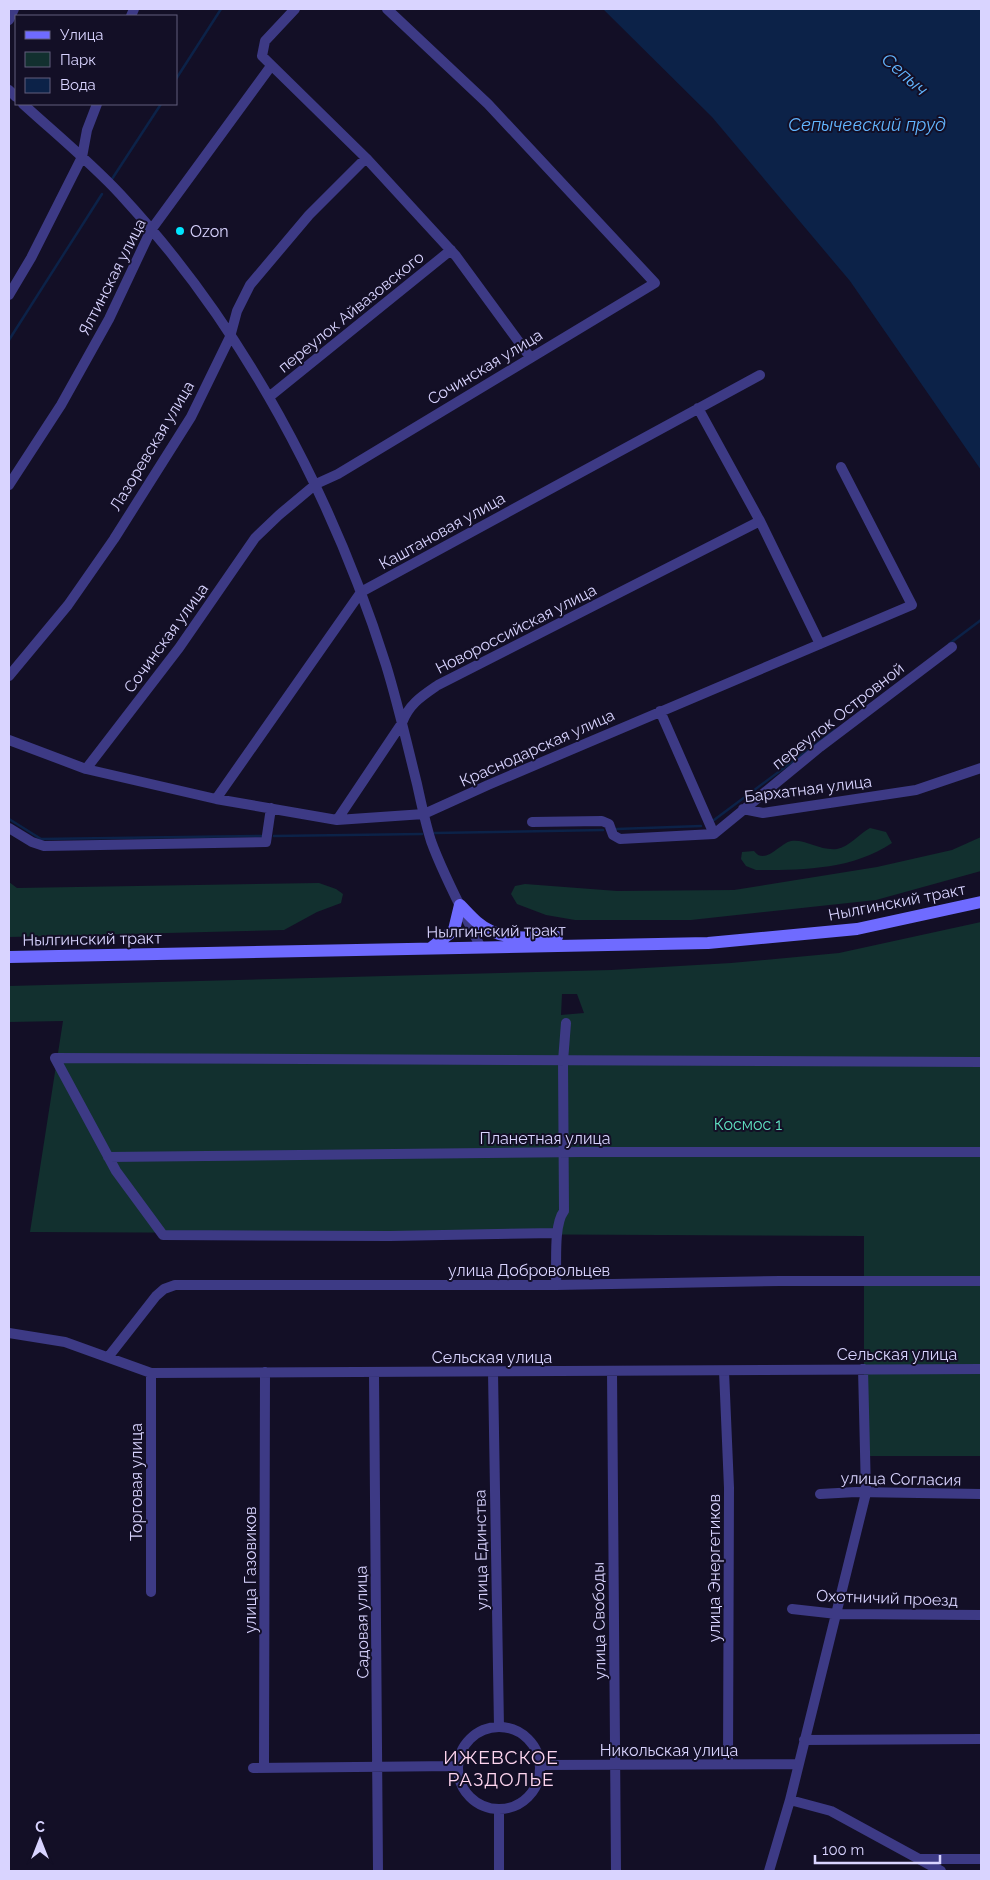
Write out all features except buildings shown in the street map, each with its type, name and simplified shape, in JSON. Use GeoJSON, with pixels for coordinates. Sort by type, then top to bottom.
{"type":"FeatureCollection","features":[{"type":"Feature","properties":{"kind":"main road","name":"Нылгинский тракт"},"geometry":{"type":"LineString","coordinates":[[9,957],[687,943],[789,937],[857,929],[981,902]]}},
{"type":"Feature","properties":{"kind":"main road"},"geometry":{"type":"LineString","coordinates":[[431,948],[454,930],[460,905],[485,928],[505,937],[662,936],[687,943]]}},
{"type":"Feature","properties":{"kind":"street"},"geometry":{"type":"LineString","coordinates":[[9,20],[14,9]]}},
{"type":"Feature","properties":{"kind":"street"},"geometry":{"type":"LineString","coordinates":[[295,9],[265,41],[262,56],[366,158],[451,250],[530,357]]}},
{"type":"Feature","properties":{"kind":"street","name":"Сочинская улица"},"geometry":{"type":"LineString","coordinates":[[86,769],[179,648],[255,538],[279,515],[316,484],[338,474],[655,283],[488,104],[386,9]]}},
{"type":"Feature","properties":{"kind":"street","name":"Ялтинская улица"},"geometry":{"type":"LineString","coordinates":[[9,485],[61,405],[109,319],[151,230],[271,66]]}},
{"type":"Feature","properties":{"kind":"street"},"geometry":{"type":"LineString","coordinates":[[24,105],[82,157],[151,230],[230,337],[269,397],[316,484],[361,592],[386,665],[431,841],[480,948]]}},
{"type":"Feature","properties":{"kind":"street"},"geometry":{"type":"LineString","coordinates":[[9,295],[31,258],[82,157],[87,130],[97,105]]}},
{"type":"Feature","properties":{"kind":"street","name":"Лазоревская улица"},"geometry":{"type":"LineString","coordinates":[[9,676],[68,605],[114,539],[191,417],[230,337],[237,310],[250,285],[309,215],[366,158]]}},
{"type":"Feature","properties":{"kind":"street","name":"переулок Айвазовского"},"geometry":{"type":"LineString","coordinates":[[269,397],[451,250]]}},
{"type":"Feature","properties":{"kind":"street","name":"Каштановая улица"},"geometry":{"type":"LineString","coordinates":[[216,799],[361,592],[760,375]]}},
{"type":"Feature","properties":{"kind":"street"},"geometry":{"type":"LineString","coordinates":[[698,408],[760,521],[820,644]]}},
{"type":"Feature","properties":{"kind":"street","name":"Краснодарская улица"},"geometry":{"type":"LineString","coordinates":[[9,740],[86,769],[216,799],[337,820],[424,814],[660,711],[912,605],[842,467]]}},
{"type":"Feature","properties":{"kind":"street","name":"Новороссийская улица"},"geometry":{"type":"LineString","coordinates":[[337,820],[402,723],[407,710],[438,685],[760,521]]}},
{"type":"Feature","properties":{"kind":"street","name":"переулок Островной"},"geometry":{"type":"LineString","coordinates":[[744,809],[952,646]]}},
{"type":"Feature","properties":{"kind":"street"},"geometry":{"type":"LineString","coordinates":[[532,822],[602,821],[609,824],[613,835],[620,839],[714,834],[660,711]]}},
{"type":"Feature","properties":{"kind":"street","name":"Бархатная улица"},"geometry":{"type":"LineString","coordinates":[[714,834],[744,809],[764,813],[916,790],[981,768]]}},
{"type":"Feature","properties":{"kind":"street"},"geometry":{"type":"LineString","coordinates":[[9,828],[32,842],[44,846],[266,842],[271,808]]}},
{"type":"Feature","properties":{"kind":"street"},"geometry":{"type":"LineString","coordinates":[[556,1285],[556,1233],[558,1221],[564,1211],[563,1061],[566,1023]]}},
{"type":"Feature","properties":{"kind":"street"},"geometry":{"type":"LineString","coordinates":[[556,1233],[390,1236],[163,1235],[108,1157],[55,1058],[981,1062]]}},
{"type":"Feature","properties":{"kind":"street","name":"Планетная улица"},"geometry":{"type":"LineString","coordinates":[[108,1157],[564,1152],[981,1152]]}},
{"type":"Feature","properties":{"kind":"street","name":"улица Добровольцев"},"geometry":{"type":"LineString","coordinates":[[109,1356],[156,1296],[164,1289],[176,1285],[556,1285],[780,1281],[981,1281]]}},
{"type":"Feature","properties":{"kind":"street","name":"Сельская улица"},"geometry":{"type":"LineString","coordinates":[[9,1333],[65,1342],[109,1356],[151,1373],[981,1369]]}},
{"type":"Feature","properties":{"kind":"street"},"geometry":{"type":"LineString","coordinates":[[769,1871],[790,1800],[866,1493],[863,1369]]}},
{"type":"Feature","properties":{"kind":"street","name":"улица Свободы"},"geometry":{"type":"LineString","coordinates":[[612,1371],[616,1871]]}},
{"type":"Feature","properties":{"kind":"street","name":"улица Энергетиков"},"geometry":{"type":"LineString","coordinates":[[724,1371],[729,1488],[728,1764]]}},
{"type":"Feature","properties":{"kind":"street","name":"улица Газовиков"},"geometry":{"type":"LineString","coordinates":[[264,1768],[265,1372]]}},
{"type":"Feature","properties":{"kind":"street","name":"Садовая улица"},"geometry":{"type":"LineString","coordinates":[[374,1372],[378,1871]]}},
{"type":"Feature","properties":{"kind":"street","name":"улица Единства"},"geometry":{"type":"LineString","coordinates":[[493,1372],[499,1727]]}},
{"type":"Feature","properties":{"kind":"street","name":"Торговая улица"},"geometry":{"type":"LineString","coordinates":[[151,1373],[151,1592]]}},
{"type":"Feature","properties":{"kind":"street","name":"улица Согласия"},"geometry":{"type":"LineString","coordinates":[[820,1494],[981,1494]]}},
{"type":"Feature","properties":{"kind":"street","name":"Охотничий проезд"},"geometry":{"type":"LineString","coordinates":[[792,1609],[837,1614],[981,1615]]}},
{"type":"Feature","properties":{"kind":"street"},"geometry":{"type":"LineString","coordinates":[[499,1727],[511,1729],[522,1734],[532,1742],[538,1753],[540,1765],[539,1779],[534,1791],[524,1801],[512,1808],[499,1810],[486,1808],[469,1797],[458,1779],[457,1766],[463,1748],[475,1734],[486,1729],[499,1727]]}},
{"type":"Feature","properties":{"kind":"street"},"geometry":{"type":"LineString","coordinates":[[804,1740],[981,1739]]}},
{"type":"Feature","properties":{"kind":"street","name":"Никольская улица"},"geometry":{"type":"LineString","coordinates":[[540,1765],[798,1764]]}},
{"type":"Feature","properties":{"kind":"street"},"geometry":{"type":"LineString","coordinates":[[253,1768],[457,1766]]}},
{"type":"Feature","properties":{"kind":"street"},"geometry":{"type":"LineString","coordinates":[[790,1800],[831,1811],[941,1871]]}},
{"type":"Feature","properties":{"kind":"street"},"geometry":{"type":"LineString","coordinates":[[499,1810],[499,1871]]}},
{"type":"Feature","properties":{"kind":"street"},"geometry":{"type":"LineString","coordinates":[[920,1859],[981,1858]]}},
{"type":"Feature","properties":{"kind":"green space"},"geometry":{"type":"Polygon","coordinates":[[[870,828],[886,832],[892,843],[877,852],[844,863],[809,869],[756,870],[746,866],[741,859],[742,852],[754,851],[758,855],[768,855],[791,841],[837,849],[846,846],[870,828]]]}},
{"type":"Feature","properties":{"kind":"green space"},"geometry":{"type":"Polygon","coordinates":[[[981,837],[981,871],[876,900],[691,920],[575,920],[546,915],[517,904],[511,894],[515,886],[525,884],[617,891],[734,890],[877,867],[952,850],[981,837]]]}},
{"type":"Feature","properties":{"kind":"green space"},"geometry":{"type":"Polygon","coordinates":[[[9,882],[17,888],[319,883],[336,889],[343,894],[341,903],[317,912],[284,930],[9,937],[9,882]]]}},
{"type":"Feature","properties":{"kind":"green space","name":"Космос 1"},"geometry":{"type":"Polygon","coordinates":[[[981,922],[981,1456],[864,1456],[864,1236],[30,1232],[63,1021],[9,1022],[9,986],[611,970],[731,963],[839,953],[981,922]],[[562,994],[561,1015],[584,1013],[577,994],[562,994]]]}},
{"type":"Feature","properties":{"kind":"water","name":"Сепычевский пруд"},"geometry":{"type":"Polygon","coordinates":[[[603,9],[981,9],[981,470],[850,281],[712,117],[603,9]]]}},
{"type":"Feature","properties":{"kind":"waterway"},"geometry":{"type":"LineString","coordinates":[[178,76],[221,9]]}},
{"type":"Feature","properties":{"kind":"waterway"},"geometry":{"type":"LineString","coordinates":[[112,179],[160,105]]}},
{"type":"Feature","properties":{"kind":"waterway"},"geometry":{"type":"LineString","coordinates":[[9,340],[102,194]]}},
{"type":"Feature","properties":{"kind":"waterway"},"geometry":{"type":"LineString","coordinates":[[949,644],[981,620]]}},
{"type":"Feature","properties":{"kind":"waterway"},"geometry":{"type":"LineString","coordinates":[[714,820],[835,730]]}},
{"type":"Feature","properties":{"kind":"waterway"},"geometry":{"type":"LineString","coordinates":[[9,819],[41,839],[261,836]]}},
{"type":"Feature","properties":{"kind":"waterway"},"geometry":{"type":"LineString","coordinates":[[617,829],[701,826]]}},
{"type":"Feature","properties":{"kind":"waterway"},"geometry":{"type":"LineString","coordinates":[[435,833],[603,830]]}},
{"type":"Feature","properties":{"kind":"waterway"},"geometry":{"type":"LineString","coordinates":[[274,836],[422,834]]}},
{"type":"Feature","properties":{"kind":"place","name":"Ozon"},"geometry":{"type":"Point","coordinates":[180,231]}},
{"type":"Feature","properties":{"kind":"district","name":"ИЖЕВСКОЕ РАЗДОЛЬЕ"},"geometry":{"type":"Point","coordinates":[501,1768]}},
{"type":"Feature","properties":{"kind":"water label","name":"Сепыч"},"geometry":{"type":"Point","coordinates":[905,74]}}]}
